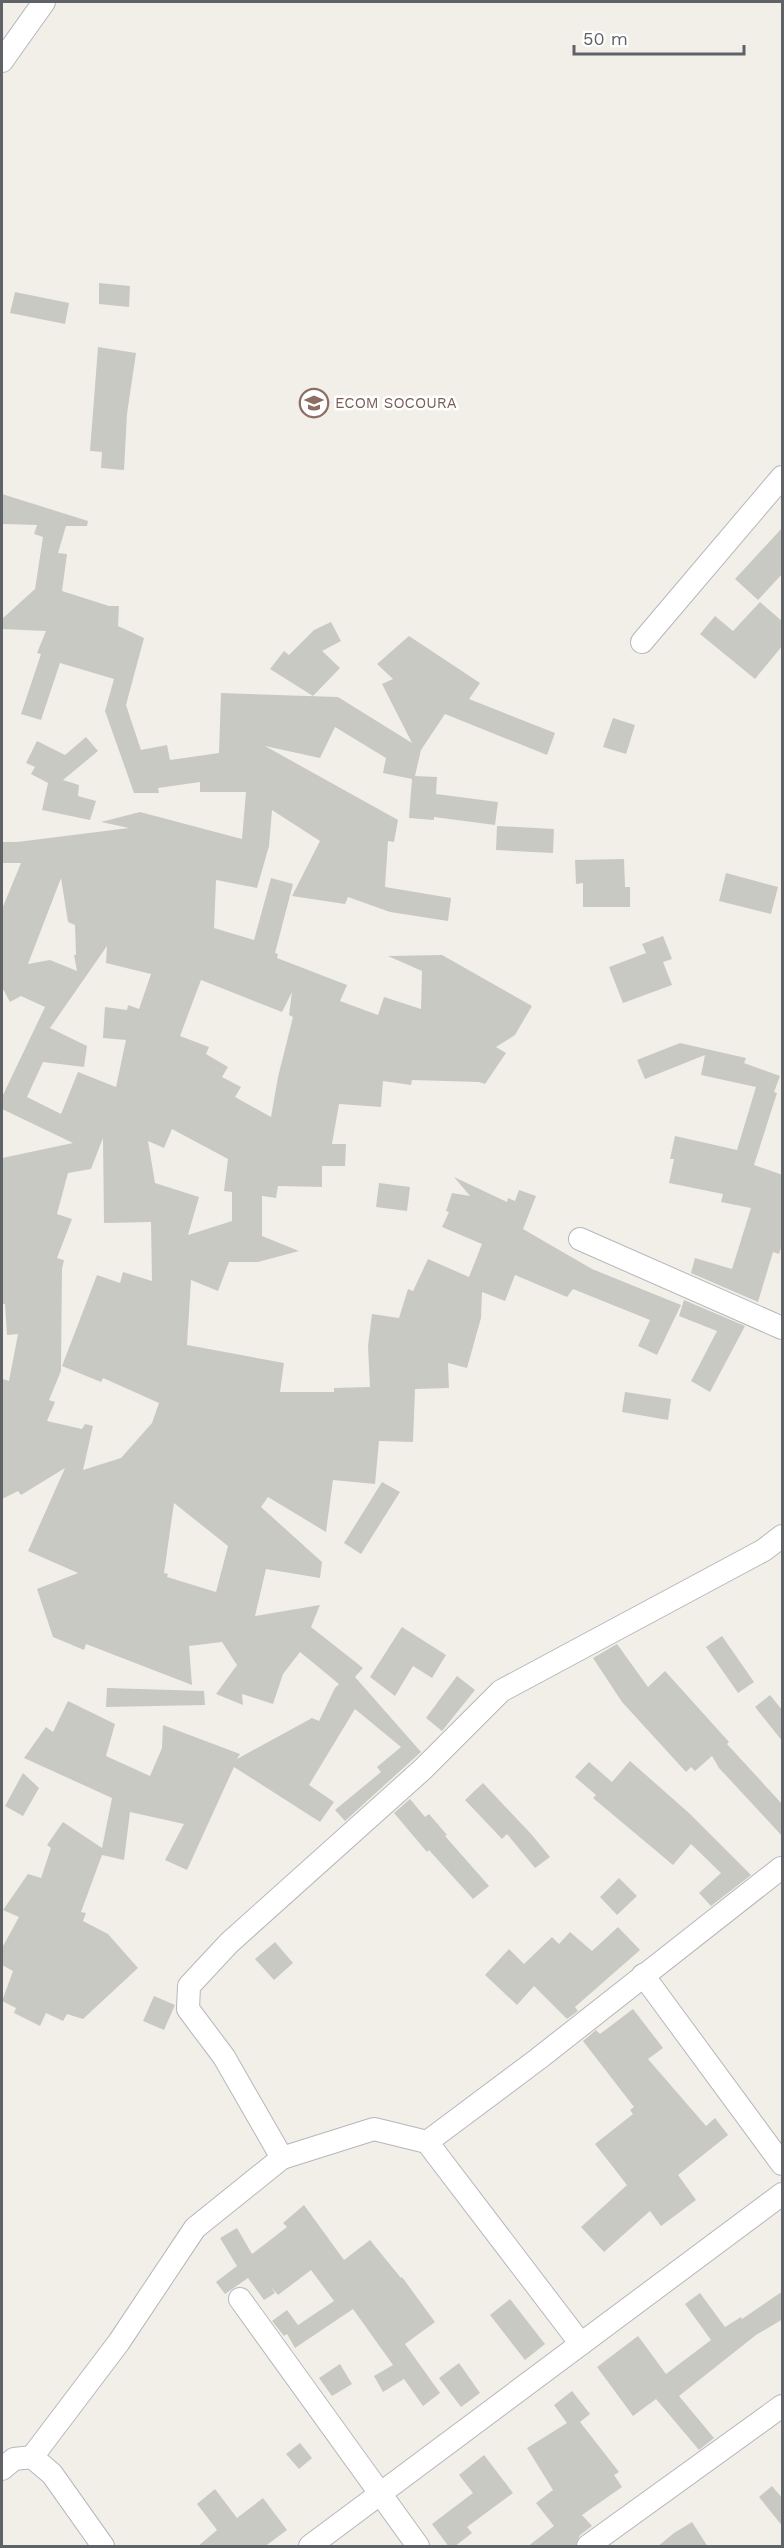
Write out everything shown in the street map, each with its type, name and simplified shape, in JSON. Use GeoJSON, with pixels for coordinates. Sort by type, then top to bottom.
{"type":"FeatureCollection","features":[{"type":"Feature","properties":{"kind":"street"},"geometry":{"type":"LineString","coordinates":[[2,61],[44,2]]}},
{"type":"Feature","properties":{"kind":"street"},"geometry":{"type":"LineString","coordinates":[[642,642],[783,477]]}},
{"type":"Feature","properties":{"kind":"street"},"geometry":{"type":"LineString","coordinates":[[580,1239],[783,1328]]}},
{"type":"Feature","properties":{"kind":"street"},"geometry":{"type":"LineString","coordinates":[[282,2158],[224,2057],[188,2009],[189,1986],[229,1943],[423,1769],[501,1691],[764,1550],[783,1536]]}},
{"type":"Feature","properties":{"kind":"street"},"geometry":{"type":"LineString","coordinates":[[427,2142],[538,2059],[781,1868],[783,1870]]}},
{"type":"Feature","properties":{"kind":"street"},"geometry":{"type":"LineString","coordinates":[[643,1975],[783,2164]]}},
{"type":"Feature","properties":{"kind":"street"},"geometry":{"type":"LineString","coordinates":[[2,2469],[14,2459],[32,2457],[119,2342],[195,2228],[282,2158],[374,2129],[427,2142],[581,2344]]}},
{"type":"Feature","properties":{"kind":"street"},"geometry":{"type":"LineString","coordinates":[[310,2547],[783,2194]]}},
{"type":"Feature","properties":{"kind":"street"},"geometry":{"type":"LineString","coordinates":[[240,2300],[418,2547]]}},
{"type":"Feature","properties":{"kind":"street"},"geometry":{"type":"LineString","coordinates":[[588,2547],[783,2406]]}},
{"type":"Feature","properties":{"kind":"street"},"geometry":{"type":"LineString","coordinates":[[32,2457],[52,2474],[103,2547]]}},
{"type":"Feature","properties":{"kind":"building"},"geometry":{"type":"Polygon","coordinates":[[[99,283],[130,286],[129,307],[99,304],[99,283]]]}},
{"type":"Feature","properties":{"kind":"building"},"geometry":{"type":"Polygon","coordinates":[[[15,292],[69,303],[65,324],[10,313],[15,292]]]}},
{"type":"Feature","properties":{"kind":"building"},"geometry":{"type":"Polygon","coordinates":[[[98,347],[136,353],[127,414],[124,470],[101,468],[102,452],[90,451],[98,347]]]}},
{"type":"Feature","properties":{"kind":"building"},"geometry":{"type":"Polygon","coordinates":[[[2,494],[88,521],[87,526],[66,526],[58,553],[67,554],[62,591],[109,606],[119,606],[118,626],[144,638],[126,705],[141,750],[167,745],[170,760],[219,753],[221,693],[338,697],[412,743],[382,684],[393,679],[377,664],[409,636],[480,683],[469,699],[555,733],[547,755],[445,714],[421,750],[415,776],[437,777],[436,794],[498,802],[495,825],[434,817],[434,820],[409,818],[412,779],[383,773],[386,758],[335,727],[320,758],[265,746],[398,820],[394,842],[388,841],[385,887],[451,898],[448,921],[390,912],[348,897],[345,904],[292,896],[320,841],[272,810],[269,846],[257,888],[216,880],[214,928],[254,940],[271,878],[293,884],[275,953],[278,954],[277,958],[347,985],[340,1001],[378,1015],[384,997],[421,1009],[422,971],[388,956],[442,955],[532,1006],[515,1035],[496,1047],[506,1053],[485,1084],[412,1080],[411,1085],[383,1081],[381,1107],[339,1104],[332,1144],[346,1144],[345,1166],[322,1166],[322,1187],[278,1186],[276,1198],[262,1196],[262,1236],[299,1251],[258,1262],[229,1262],[218,1291],[191,1280],[187,1345],[284,1363],[280,1392],[334,1392],[334,1388],[370,1387],[368,1346],[372,1314],[399,1318],[408,1289],[413,1291],[428,1259],[469,1277],[482,1244],[442,1227],[449,1212],[446,1211],[452,1193],[470,1196],[454,1177],[507,1202],[508,1198],[515,1201],[519,1190],[536,1196],[523,1229],[592,1269],[681,1305],[657,1355],[638,1346],[650,1320],[573,1289],[567,1297],[515,1275],[505,1301],[482,1292],[481,1318],[467,1368],[448,1363],[449,1388],[415,1389],[413,1442],[379,1441],[375,1484],[333,1480],[326,1532],[268,1497],[261,1507],[322,1562],[320,1578],[266,1569],[255,1616],[320,1605],[311,1627],[363,1668],[355,1677],[421,1752],[345,1821],[335,1810],[381,1772],[377,1767],[401,1747],[355,1709],[309,1785],[334,1802],[320,1822],[234,1767],[187,1870],[165,1860],[184,1824],[130,1812],[124,1860],[102,1855],[81,1912],[86,1913],[83,1921],[108,1934],[138,1968],[83,2019],[67,2014],[63,2021],[46,2013],[40,2026],[14,2013],[16,2008],[2,2001],[13,1971],[2,1965],[2,1948],[19,1917],[3,1910],[28,1874],[41,1878],[51,1848],[47,1845],[63,1822],[102,1848],[112,1798],[24,1758],[46,1727],[53,1732],[68,1701],[115,1724],[106,1756],[150,1776],[162,1748],[163,1725],[240,1754],[237,1759],[312,1718],[319,1721],[339,1684],[300,1652],[283,1674],[273,1704],[242,1694],[243,1705],[216,1694],[237,1665],[222,1642],[189,1646],[192,1685],[86,1644],[84,1650],[53,1637],[37,1589],[78,1573],[28,1551],[65,1468],[21,1495],[18,1491],[2,1499],[3,1379],[9,1381],[18,1334],[7,1335],[5,1304],[2,1304],[2,1158],[73,1143],[2,1109],[2,1097],[45,1007],[21,996],[10,1002],[2,987],[2,909],[21,863],[2,863],[2,842],[129,828],[101,822],[140,812],[242,839],[246,792],[200,792],[200,782],[158,788],[159,793],[134,793],[105,711],[114,679],[60,663],[41,720],[21,714],[41,654],[37,653],[46,631],[2,629],[2,619],[35,589],[43,537],[34,534],[37,525],[2,524],[2,494]],[[61,878],[28,964],[50,960],[77,971],[74,955],[76,955],[75,925],[68,922],[61,878]],[[107,946],[50,1028],[87,1046],[84,1067],[43,1062],[27,1097],[61,1114],[78,1072],[116,1087],[126,1040],[103,1038],[105,1007],[127,1010],[128,1005],[139,1009],[151,974],[106,963],[107,946]],[[201,980],[180,1036],[209,1047],[206,1054],[228,1067],[222,1077],[241,1087],[235,1097],[271,1117],[293,1017],[289,1015],[292,992],[282,1012],[201,980]],[[172,1129],[164,1148],[148,1141],[155,1183],[199,1197],[188,1235],[232,1221],[232,1192],[224,1191],[228,1159],[172,1129]],[[103,1138],[91,1169],[68,1173],[57,1214],[72,1219],[57,1258],[64,1260],[61,1371],[49,1400],[55,1402],[47,1421],[82,1429],[85,1424],[93,1426],[83,1470],[121,1458],[152,1423],[159,1403],[103,1378],[101,1382],[62,1366],[97,1275],[120,1283],[123,1272],[152,1281],[151,1222],[104,1223],[103,1138]],[[174,1503],[164,1573],[168,1574],[167,1577],[216,1592],[228,1546],[174,1503]]]}},
{"type":"Feature","properties":{"kind":"building"},"geometry":{"type":"Polygon","coordinates":[[[783,527],[783,573],[758,600],[735,579],[783,527]]]}},
{"type":"Feature","properties":{"kind":"building"},"geometry":{"type":"Polygon","coordinates":[[[760,602],[783,622],[783,645],[755,679],[700,634],[715,616],[733,631],[760,602]]]}},
{"type":"Feature","properties":{"kind":"building"},"geometry":{"type":"Polygon","coordinates":[[[331,622],[341,641],[322,651],[340,668],[313,696],[270,669],[284,651],[289,655],[314,630],[331,622]]]}},
{"type":"Feature","properties":{"kind":"building"},"geometry":{"type":"Polygon","coordinates":[[[613,718],[635,725],[626,754],[603,747],[613,718]]]}},
{"type":"Feature","properties":{"kind":"building"},"geometry":{"type":"Polygon","coordinates":[[[86,737],[98,751],[63,780],[79,785],[78,796],[96,801],[90,820],[42,810],[48,783],[31,774],[35,767],[26,763],[37,741],[65,755],[86,737]]]}},
{"type":"Feature","properties":{"kind":"building"},"geometry":{"type":"Polygon","coordinates":[[[497,826],[554,829],[553,853],[496,850],[497,826]]]}},
{"type":"Feature","properties":{"kind":"building"},"geometry":{"type":"Polygon","coordinates":[[[624,859],[625,887],[630,887],[630,907],[583,907],[583,883],[576,884],[575,860],[624,859]]]}},
{"type":"Feature","properties":{"kind":"building"},"geometry":{"type":"Polygon","coordinates":[[[726,873],[778,887],[771,914],[719,901],[726,873]]]}},
{"type":"Feature","properties":{"kind":"building"},"geometry":{"type":"Polygon","coordinates":[[[663,936],[672,959],[663,962],[672,985],[623,1003],[609,967],[646,953],[642,944],[663,936]]]}},
{"type":"Feature","properties":{"kind":"building"},"geometry":{"type":"Polygon","coordinates":[[[680,1043],[746,1058],[744,1063],[780,1076],[774,1092],[777,1093],[754,1165],[783,1175],[783,1242],[779,1254],[773,1252],[758,1302],[691,1273],[695,1258],[732,1269],[751,1208],[721,1202],[723,1194],[669,1183],[674,1159],[670,1159],[675,1136],[737,1150],[756,1087],[701,1075],[705,1055],[645,1079],[637,1060],[680,1043]]]}},
{"type":"Feature","properties":{"kind":"building"},"geometry":{"type":"Polygon","coordinates":[[[379,1183],[410,1187],[407,1211],[376,1207],[379,1183]]]}},
{"type":"Feature","properties":{"kind":"building"},"geometry":{"type":"Polygon","coordinates":[[[684,1300],[745,1326],[710,1392],[691,1381],[717,1331],[679,1316],[684,1300]]]}},
{"type":"Feature","properties":{"kind":"building"},"geometry":{"type":"Polygon","coordinates":[[[625,1392],[671,1399],[668,1420],[622,1412],[625,1392]]]}},
{"type":"Feature","properties":{"kind":"building"},"geometry":{"type":"Polygon","coordinates":[[[382,1482],[400,1492],[361,1554],[344,1543],[382,1482]]]}},
{"type":"Feature","properties":{"kind":"building"},"geometry":{"type":"Polygon","coordinates":[[[402,1627],[446,1655],[432,1678],[413,1666],[395,1696],[370,1677],[402,1627]]]}},
{"type":"Feature","properties":{"kind":"building"},"geometry":{"type":"Polygon","coordinates":[[[722,1636],[754,1682],[738,1693],[706,1647],[722,1636]]]}},
{"type":"Feature","properties":{"kind":"building"},"geometry":{"type":"Polygon","coordinates":[[[617,1644],[648,1687],[665,1671],[729,1742],[727,1744],[783,1805],[783,1837],[719,1768],[712,1756],[695,1771],[691,1767],[686,1772],[622,1702],[593,1658],[617,1644]]]}},
{"type":"Feature","properties":{"kind":"building"},"geometry":{"type":"Polygon","coordinates":[[[457,1676],[475,1690],[442,1731],[426,1718],[457,1676]]]}},
{"type":"Feature","properties":{"kind":"building"},"geometry":{"type":"Polygon","coordinates":[[[107,1688],[204,1691],[205,1705],[106,1707],[107,1688]]]}},
{"type":"Feature","properties":{"kind":"building"},"geometry":{"type":"Polygon","coordinates":[[[770,1695],[783,1711],[783,1742],[755,1707],[770,1695]]]}},
{"type":"Feature","properties":{"kind":"building"},"geometry":{"type":"Polygon","coordinates":[[[630,1761],[689,1813],[751,1875],[711,1906],[699,1893],[721,1873],[691,1844],[673,1865],[593,1798],[596,1795],[575,1777],[589,1762],[612,1782],[630,1761]]]}},
{"type":"Feature","properties":{"kind":"building"},"geometry":{"type":"Polygon","coordinates":[[[23,1773],[39,1788],[23,1816],[5,1806],[23,1773]]]}},
{"type":"Feature","properties":{"kind":"building"},"geometry":{"type":"Polygon","coordinates":[[[483,1783],[550,1857],[535,1868],[507,1834],[502,1839],[465,1800],[483,1783]]]}},
{"type":"Feature","properties":{"kind":"building"},"geometry":{"type":"Polygon","coordinates":[[[410,1799],[425,1817],[429,1814],[489,1886],[473,1899],[429,1850],[427,1852],[394,1813],[410,1799]]]}},
{"type":"Feature","properties":{"kind":"building"},"geometry":{"type":"Polygon","coordinates":[[[619,1878],[637,1896],[617,1915],[600,1897],[619,1878]]]}},
{"type":"Feature","properties":{"kind":"building"},"geometry":{"type":"Polygon","coordinates":[[[618,1927],[640,1950],[575,2007],[578,2011],[567,2019],[534,1986],[517,2005],[485,1975],[509,1949],[524,1964],[552,1937],[559,1944],[570,1932],[592,1951],[618,1927]]]}},
{"type":"Feature","properties":{"kind":"building"},"geometry":{"type":"Polygon","coordinates":[[[275,1942],[293,1963],[274,1980],[255,1959],[275,1942]]]}},
{"type":"Feature","properties":{"kind":"building"},"geometry":{"type":"Polygon","coordinates":[[[154,1996],[175,2005],[164,2030],[143,2021],[154,1996]]]}},
{"type":"Feature","properties":{"kind":"building"},"geometry":{"type":"Polygon","coordinates":[[[633,2009],[663,2048],[648,2059],[706,2126],[715,2118],[728,2135],[678,2175],[696,2200],[661,2226],[650,2211],[604,2252],[581,2227],[627,2185],[595,2144],[633,2114],[630,2110],[634,2107],[583,2041],[596,2030],[600,2034],[633,2009]]]}},
{"type":"Feature","properties":{"kind":"building"},"geometry":{"type":"Polygon","coordinates":[[[304,2205],[344,2260],[370,2240],[402,2277],[435,2322],[405,2344],[440,2393],[423,2406],[404,2379],[383,2392],[374,2376],[393,2365],[353,2309],[295,2348],[287,2334],[284,2336],[272,2321],[287,2310],[298,2325],[334,2301],[311,2270],[278,2295],[271,2287],[275,2293],[264,2300],[248,2278],[225,2294],[216,2282],[237,2266],[220,2238],[237,2228],[252,2254],[287,2227],[283,2223],[304,2205]]]}},
{"type":"Feature","properties":{"kind":"building"},"geometry":{"type":"Polygon","coordinates":[[[783,2291],[783,2319],[756,2335],[679,2396],[714,2438],[699,2450],[656,2399],[633,2416],[597,2367],[638,2336],[666,2374],[711,2340],[685,2304],[700,2293],[725,2327],[741,2317],[742,2319],[783,2291]]]}},
{"type":"Feature","properties":{"kind":"building"},"geometry":{"type":"Polygon","coordinates":[[[510,2299],[545,2344],[525,2360],[490,2315],[510,2299]]]}},
{"type":"Feature","properties":{"kind":"building"},"geometry":{"type":"Polygon","coordinates":[[[459,2363],[480,2393],[461,2407],[439,2378],[459,2363]]]}},
{"type":"Feature","properties":{"kind":"building"},"geometry":{"type":"Polygon","coordinates":[[[340,2364],[352,2384],[332,2396],[319,2378],[340,2364]]]}},
{"type":"Feature","properties":{"kind":"building"},"geometry":{"type":"Polygon","coordinates":[[[572,2391],[590,2414],[580,2422],[619,2472],[614,2475],[622,2487],[582,2515],[592,2526],[580,2535],[575,2547],[527,2547],[554,2526],[536,2503],[553,2490],[527,2448],[567,2423],[554,2405],[572,2391]]]}},
{"type":"Feature","properties":{"kind":"building"},"geometry":{"type":"Polygon","coordinates":[[[300,2443],[312,2458],[299,2469],[286,2454],[300,2443]]]}},
{"type":"Feature","properties":{"kind":"building"},"geometry":{"type":"Polygon","coordinates":[[[484,2455],[513,2493],[467,2527],[472,2533],[454,2547],[449,2547],[432,2524],[473,2493],[459,2475],[484,2455]]]}},
{"type":"Feature","properties":{"kind":"building"},"geometry":{"type":"Polygon","coordinates":[[[772,2486],[783,2499],[783,2527],[759,2497],[772,2486]]]}},
{"type":"Feature","properties":{"kind":"building"},"geometry":{"type":"Polygon","coordinates":[[[215,2489],[237,2518],[263,2498],[287,2530],[264,2547],[197,2547],[217,2530],[197,2504],[215,2489]]]}},
{"type":"Feature","properties":{"kind":"building"},"geometry":{"type":"Polygon","coordinates":[[[692,2522],[708,2547],[657,2547],[674,2533],[692,2522]]]}},
{"type":"Feature","properties":{"kind":"place","name":"ECOM SOCOURA"},"geometry":{"type":"Point","coordinates":[314,403]}}]}
